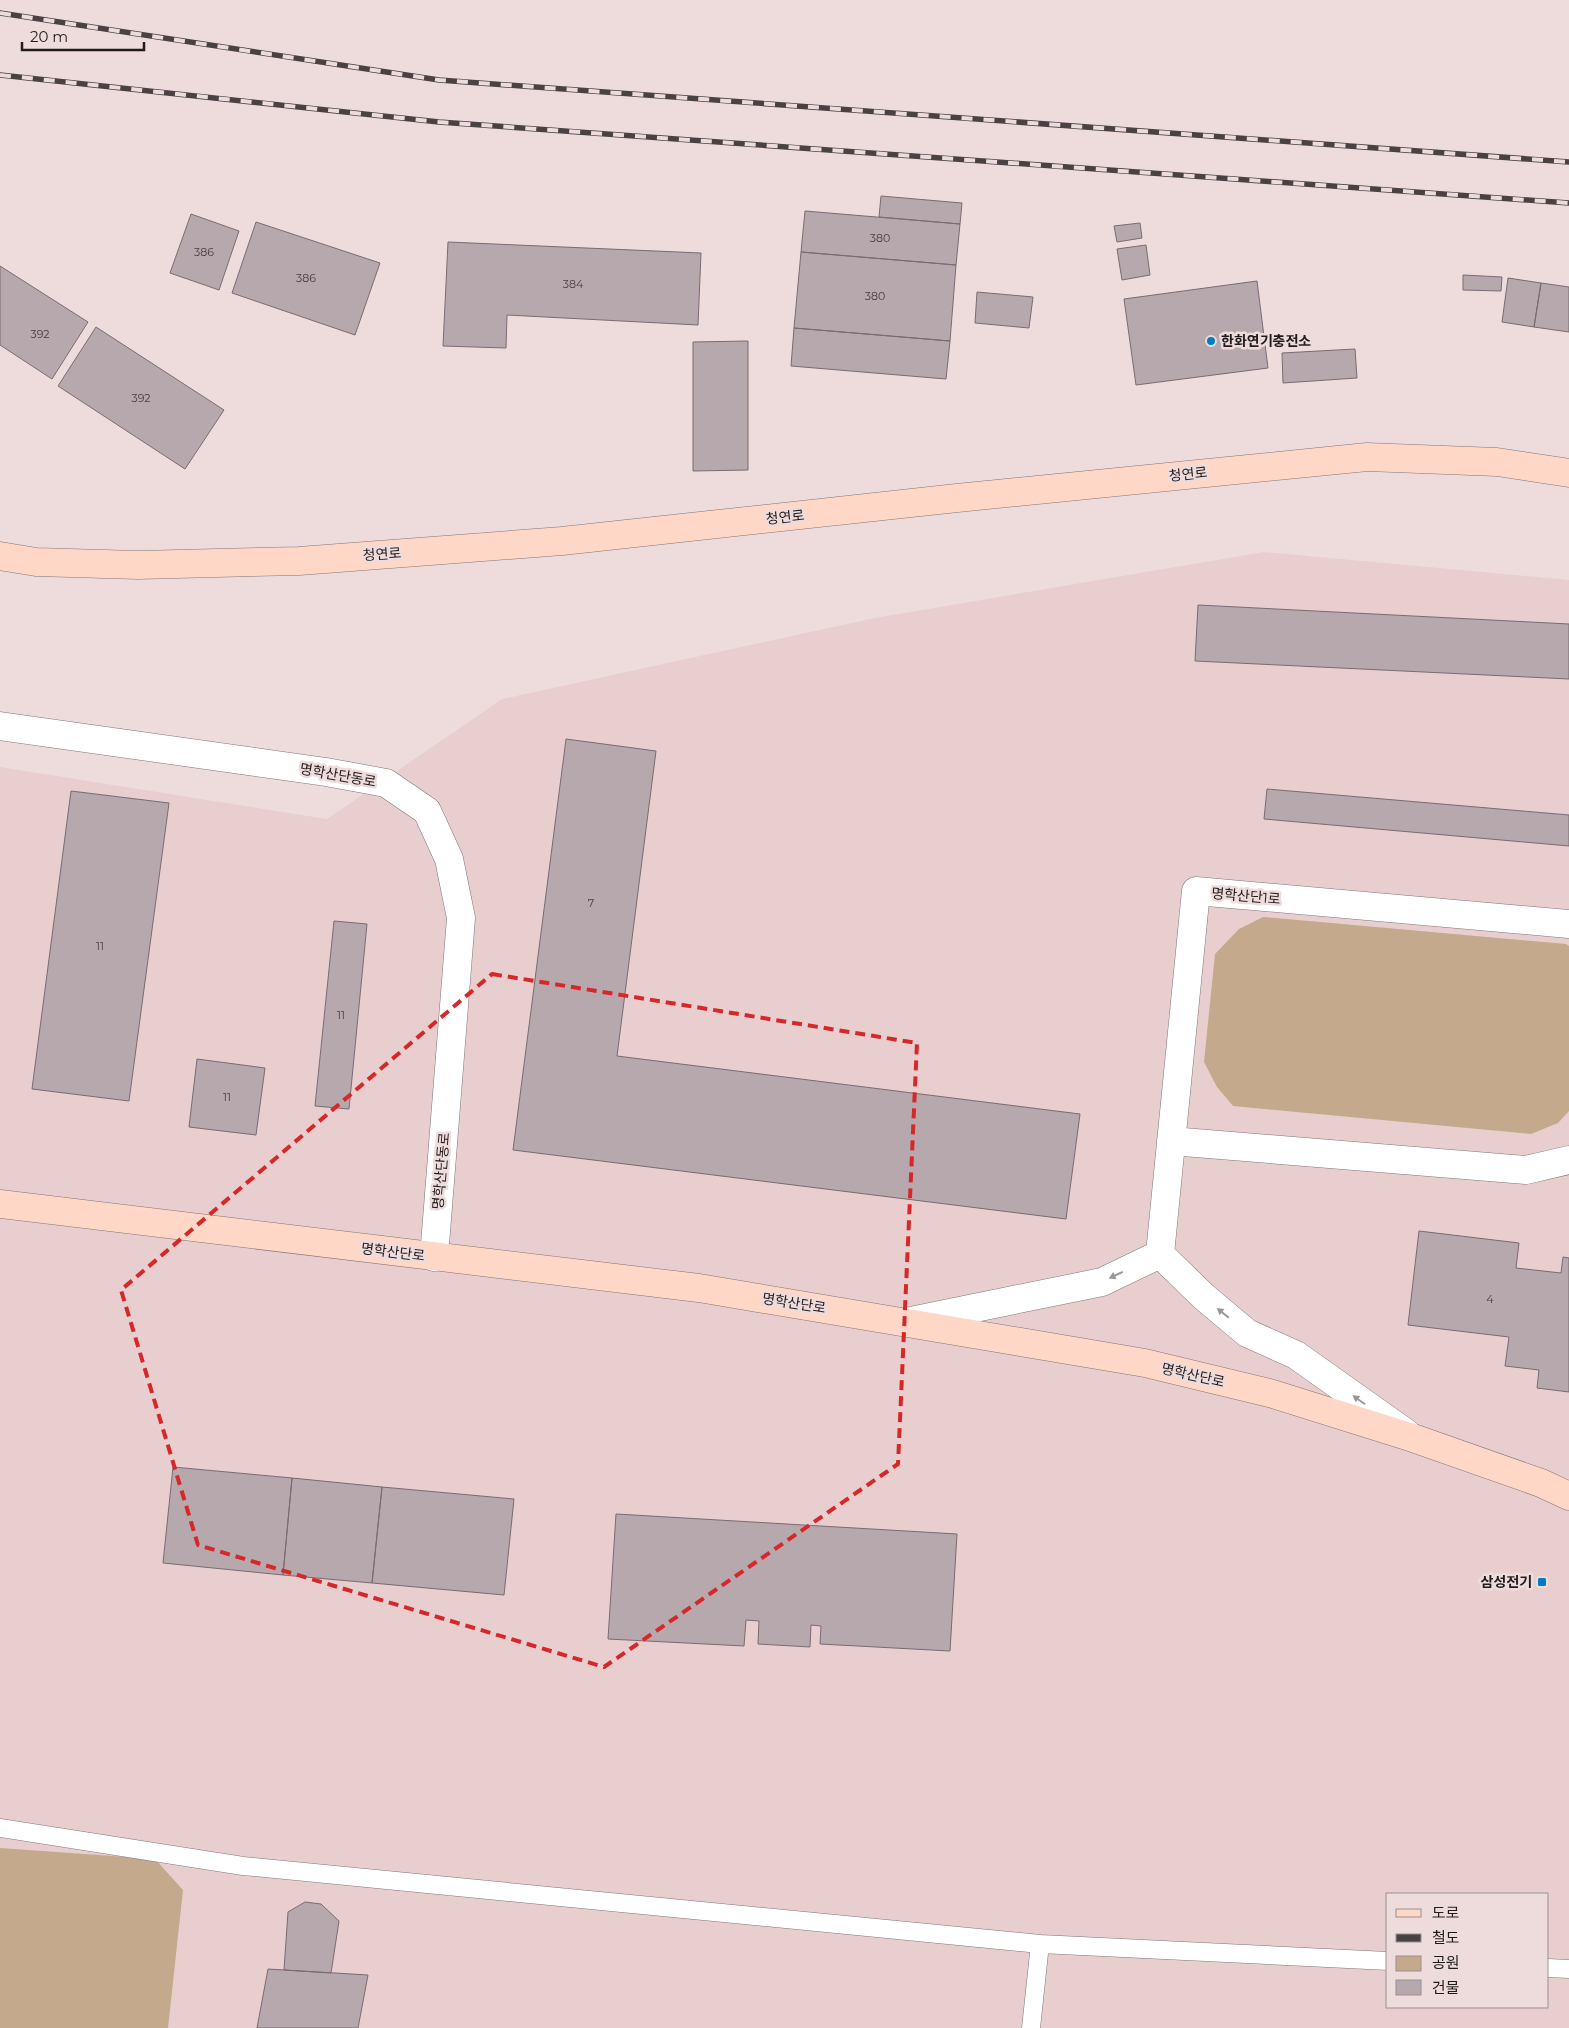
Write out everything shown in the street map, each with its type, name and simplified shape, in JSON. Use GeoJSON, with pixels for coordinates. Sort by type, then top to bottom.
{"type":"FeatureCollection","features":[{"type":"Feature","properties":{"kind":"street","name":"청연로"},"geometry":{"type":"LineString","coordinates":[[0,556],[36,562],[138,565],[328,558],[562,541],[1367,456],[1497,462],[1569,473]]}},
{"type":"Feature","properties":{"kind":"street","name":"명학산단동로"},"geometry":{"type":"LineString","coordinates":[[0,726],[326,772],[386,783],[427,811],[449,859],[461,918],[434,1257]]}},
{"type":"Feature","properties":{"kind":"street","name":"명학산단1로"},"geometry":{"type":"LineString","coordinates":[[1160,1254],[1196,891],[1569,924]]}},
{"type":"Feature","properties":{"kind":"street"},"geometry":{"type":"LineString","coordinates":[[1171,1141],[1526,1170],[1569,1160]]}},
{"type":"Feature","properties":{"kind":"street","name":"명학산단로"},"geometry":{"type":"LineString","coordinates":[[0,1204],[699,1288],[1145,1363],[1273,1394],[1413,1438],[1541,1483],[1569,1496]]}},
{"type":"Feature","properties":{"kind":"street"},"geometry":{"type":"LineString","coordinates":[[906,1322],[1102,1282],[1160,1254],[1203,1296],[1247,1332],[1296,1355],[1413,1438]]}},
{"type":"Feature","properties":{"kind":"lane"},"geometry":{"type":"LineString","coordinates":[[0,1828],[244,1866],[1040,1944],[1386,1961]]}},
{"type":"Feature","properties":{"kind":"lane"},"geometry":{"type":"LineString","coordinates":[[1031,2028],[1040,1944]]}},
{"type":"Feature","properties":{"kind":"lane"},"geometry":{"type":"LineString","coordinates":[[1549,1968],[1569,1969]]}},
{"type":"Feature","properties":{"kind":"highlighted area"},"geometry":{"type":"Polygon","coordinates":[[[492,974],[917,1043],[898,1464],[604,1667],[198,1545],[121,1290],[492,974]]]}},
{"type":"Feature","properties":{"kind":"shaded area"},"geometry":{"type":"Polygon","coordinates":[[[1264,552],[1569,580],[1569,2028],[0,2028],[0,767],[327,819],[502,699],[875,618],[1264,552]]]}},
{"type":"Feature","properties":{"kind":"green space"},"geometry":{"type":"Polygon","coordinates":[[[1263,917],[1566,944],[1569,946],[1569,1111],[1558,1123],[1531,1134],[1233,1106],[1217,1087],[1204,1062],[1215,954],[1239,929],[1263,917]]]}},
{"type":"Feature","properties":{"kind":"green space"},"geometry":{"type":"Polygon","coordinates":[[[0,1848],[155,1859],[183,1890],[168,2028],[0,2028],[0,1848]]]}},
{"type":"Feature","properties":{"kind":"building"},"geometry":{"type":"Polygon","coordinates":[[[881,196],[962,203],[960,224],[879,217],[881,196]]]}},
{"type":"Feature","properties":{"kind":"building"},"geometry":{"type":"Polygon","coordinates":[[[805,211],[960,224],[956,265],[801,252],[805,211]]]}},
{"type":"Feature","properties":{"kind":"building"},"geometry":{"type":"Polygon","coordinates":[[[191,214],[239,231],[219,290],[170,273],[191,214]]]}},
{"type":"Feature","properties":{"kind":"building"},"geometry":{"type":"Polygon","coordinates":[[[256,222],[380,263],[355,335],[232,293],[256,222]]]}},
{"type":"Feature","properties":{"kind":"building"},"geometry":{"type":"Polygon","coordinates":[[[1140,223],[1142,238],[1117,242],[1114,226],[1140,223]]]}},
{"type":"Feature","properties":{"kind":"building"},"geometry":{"type":"Polygon","coordinates":[[[448,242],[701,253],[698,325],[507,315],[506,348],[443,346],[448,242]]]}},
{"type":"Feature","properties":{"kind":"building"},"geometry":{"type":"Polygon","coordinates":[[[1146,245],[1150,275],[1122,280],[1117,249],[1146,245]]]}},
{"type":"Feature","properties":{"kind":"building"},"geometry":{"type":"Polygon","coordinates":[[[801,252],[956,265],[950,341],[794,328],[801,252]]]}},
{"type":"Feature","properties":{"kind":"building"},"geometry":{"type":"Polygon","coordinates":[[[0,266],[88,322],[52,379],[0,345],[0,266]]]}},
{"type":"Feature","properties":{"kind":"building"},"geometry":{"type":"Polygon","coordinates":[[[1463,275],[1502,277],[1501,291],[1463,290],[1463,275]]]}},
{"type":"Feature","properties":{"kind":"building"},"geometry":{"type":"Polygon","coordinates":[[[1508,278],[1541,283],[1534,327],[1502,322],[1508,278]]]}},
{"type":"Feature","properties":{"kind":"building"},"geometry":{"type":"Polygon","coordinates":[[[1257,281],[1268,368],[1136,385],[1124,299],[1257,281]]]}},
{"type":"Feature","properties":{"kind":"building"},"geometry":{"type":"Polygon","coordinates":[[[1541,283],[1569,287],[1569,332],[1534,327],[1541,283]]]}},
{"type":"Feature","properties":{"kind":"building"},"geometry":{"type":"Polygon","coordinates":[[[977,292],[1033,297],[1029,328],[975,323],[977,292]]]}},
{"type":"Feature","properties":{"kind":"building"},"geometry":{"type":"Polygon","coordinates":[[[96,327],[224,410],[185,469],[58,386],[96,327]]]}},
{"type":"Feature","properties":{"kind":"building"},"geometry":{"type":"Polygon","coordinates":[[[794,328],[950,341],[946,379],[791,366],[794,328]]]}},
{"type":"Feature","properties":{"kind":"building"},"geometry":{"type":"Polygon","coordinates":[[[748,341],[748,470],[693,471],[693,342],[748,341]]]}},
{"type":"Feature","properties":{"kind":"building"},"geometry":{"type":"Polygon","coordinates":[[[1355,349],[1357,378],[1283,383],[1282,353],[1355,349]]]}},
{"type":"Feature","properties":{"kind":"building"},"geometry":{"type":"Polygon","coordinates":[[[1198,605],[1569,624],[1569,679],[1195,661],[1198,605]]]}},
{"type":"Feature","properties":{"kind":"building"},"geometry":{"type":"Polygon","coordinates":[[[566,739],[656,751],[617,1056],[1080,1114],[1066,1219],[513,1150],[566,739]]]}},
{"type":"Feature","properties":{"kind":"building"},"geometry":{"type":"Polygon","coordinates":[[[1267,789],[1569,815],[1569,846],[1264,819],[1267,789]]]}},
{"type":"Feature","properties":{"kind":"building"},"geometry":{"type":"Polygon","coordinates":[[[71,791],[169,803],[129,1101],[32,1089],[71,791]]]}},
{"type":"Feature","properties":{"kind":"building"},"geometry":{"type":"Polygon","coordinates":[[[334,921],[367,924],[349,1109],[315,1106],[334,921]]]}},
{"type":"Feature","properties":{"kind":"building"},"geometry":{"type":"Polygon","coordinates":[[[197,1059],[265,1068],[256,1135],[189,1127],[197,1059]]]}},
{"type":"Feature","properties":{"kind":"building"},"geometry":{"type":"Polygon","coordinates":[[[1419,1231],[1519,1243],[1516,1268],[1561,1273],[1563,1257],[1569,1258],[1569,1392],[1537,1388],[1539,1370],[1505,1366],[1509,1337],[1408,1325],[1419,1231]]]}},
{"type":"Feature","properties":{"kind":"building"},"geometry":{"type":"Polygon","coordinates":[[[173,1467],[292,1478],[283,1575],[163,1563],[173,1467]]]}},
{"type":"Feature","properties":{"kind":"building"},"geometry":{"type":"Polygon","coordinates":[[[292,1478],[382,1487],[372,1583],[283,1575],[292,1478]]]}},
{"type":"Feature","properties":{"kind":"building"},"geometry":{"type":"Polygon","coordinates":[[[382,1487],[514,1499],[504,1595],[372,1583],[382,1487]]]}},
{"type":"Feature","properties":{"kind":"building"},"geometry":{"type":"Polygon","coordinates":[[[616,1514],[957,1534],[950,1651],[820,1644],[821,1626],[811,1625],[810,1647],[758,1644],[759,1621],[746,1620],[744,1646],[608,1639],[616,1514]]]}},
{"type":"Feature","properties":{"kind":"building"},"geometry":{"type":"Polygon","coordinates":[[[305,1902],[321,1904],[339,1921],[331,1973],[284,1970],[288,1912],[305,1902]]]}},
{"type":"Feature","properties":{"kind":"building"},"geometry":{"type":"Polygon","coordinates":[[[268,1969],[368,1975],[358,2028],[257,2028],[268,1969]]]}},
{"type":"Feature","properties":{"kind":"railway"},"geometry":{"type":"LineString","coordinates":[[0,13],[439,80],[1569,162]]}},
{"type":"Feature","properties":{"kind":"railway"},"geometry":{"type":"LineString","coordinates":[[0,75],[439,122],[1569,203]]}},
{"type":"Feature","properties":{"kind":"place","name":"한화연기충전소"},"geometry":{"type":"Point","coordinates":[1211,341]}},
{"type":"Feature","properties":{"kind":"place","name":"삼성전기"},"geometry":{"type":"Point","coordinates":[1542,1582]}}]}
